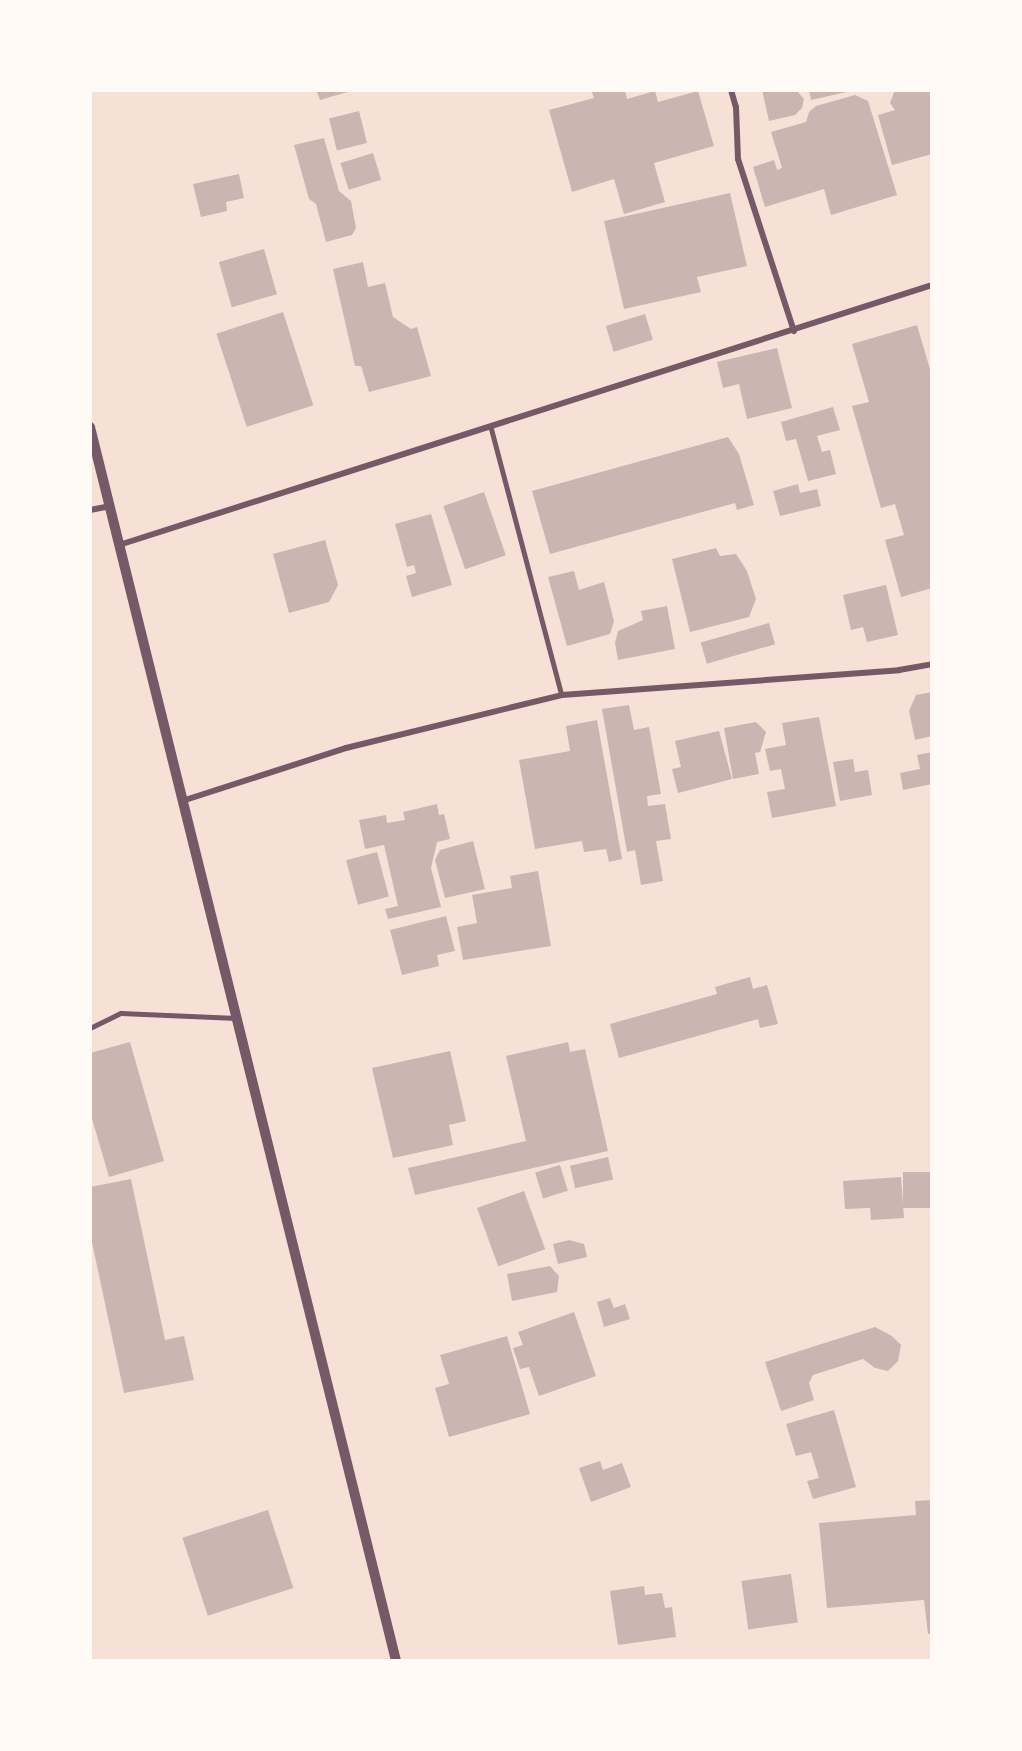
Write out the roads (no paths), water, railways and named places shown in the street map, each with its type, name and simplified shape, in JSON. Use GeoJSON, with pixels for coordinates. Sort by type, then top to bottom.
{"type":"FeatureCollection","features":[{"type":"Feature","properties":{"kind":"street"},"geometry":{"type":"LineString","coordinates":[[731,90],[736,107],[738,159],[794,331]]}},
{"type":"Feature","properties":{"kind":"street"},"geometry":{"type":"LineString","coordinates":[[120,545],[932,285]]}},
{"type":"Feature","properties":{"kind":"street"},"geometry":{"type":"LineString","coordinates":[[90,427],[396,1661]]}},
{"type":"Feature","properties":{"kind":"street"},"geometry":{"type":"LineString","coordinates":[[90,510],[110,506]]}},
{"type":"Feature","properties":{"kind":"street"},"geometry":{"type":"LineString","coordinates":[[182,801],[346,748],[562,695],[899,670],[932,664]]}},
{"type":"Feature","properties":{"kind":"lane"},"geometry":{"type":"LineString","coordinates":[[491,427],[562,695]]}},
{"type":"Feature","properties":{"kind":"lane"},"geometry":{"type":"LineString","coordinates":[[90,1028],[121,1013],[237,1018]]}}]}
